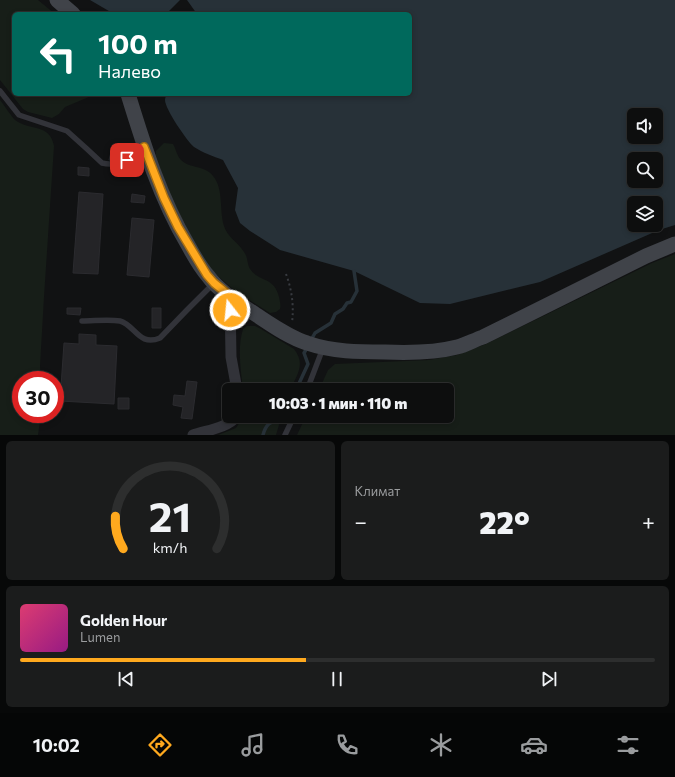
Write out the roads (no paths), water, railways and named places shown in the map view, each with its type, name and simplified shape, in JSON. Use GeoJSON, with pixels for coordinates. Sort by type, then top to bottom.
{"type":"FeatureCollection","features":[{"type":"Feature","properties":{"kind":"main road"},"geometry":{"type":"LineString","coordinates":[[57,0],[71,12]]}},
{"type":"Feature","properties":{"kind":"main road"},"geometry":{"type":"LineString","coordinates":[[129,96],[144,147],[164,198],[178,227],[200,265],[214,283],[264,320],[291,336],[306,343],[324,348],[349,352],[404,353],[432,352],[458,347],[483,337],[646,256],[675,244]]}},
{"type":"Feature","properties":{"kind":"street"},"geometry":{"type":"LineString","coordinates":[[230,296],[231,357],[236,383]]}},
{"type":"Feature","properties":{"kind":"street"},"geometry":{"type":"LineString","coordinates":[[193,435],[230,423]]}},
{"type":"Feature","properties":{"kind":"lane"},"geometry":{"type":"LineString","coordinates":[[0,91],[19,115],[67,131],[102,164],[117,164],[127,160],[144,147]]}},
{"type":"Feature","properties":{"kind":"lane"},"geometry":{"type":"LineString","coordinates":[[82,321],[122,322],[146,340],[155,340],[160,338],[170,329],[186,310],[214,283]]}},
{"type":"Feature","properties":{"kind":"lane"},"geometry":{"type":"LineString","coordinates":[[309,383],[324,348]]}},
{"type":"Feature","properties":{"kind":"lane"},"geometry":{"type":"LineString","coordinates":[[285,435],[291,423]]}},
{"type":"Feature","properties":{"kind":"waterway"},"geometry":{"type":"LineString","coordinates":[[311,340],[315,333],[331,323],[335,314],[343,309],[347,303],[351,302],[357,291],[354,271]]}},
{"type":"Feature","properties":{"kind":"waterway"},"geometry":{"type":"LineString","coordinates":[[299,383],[308,364],[304,353],[307,348]]}},
{"type":"Feature","properties":{"kind":"waterway"},"geometry":{"type":"LineString","coordinates":[[263,435],[271,423]]}}]}
